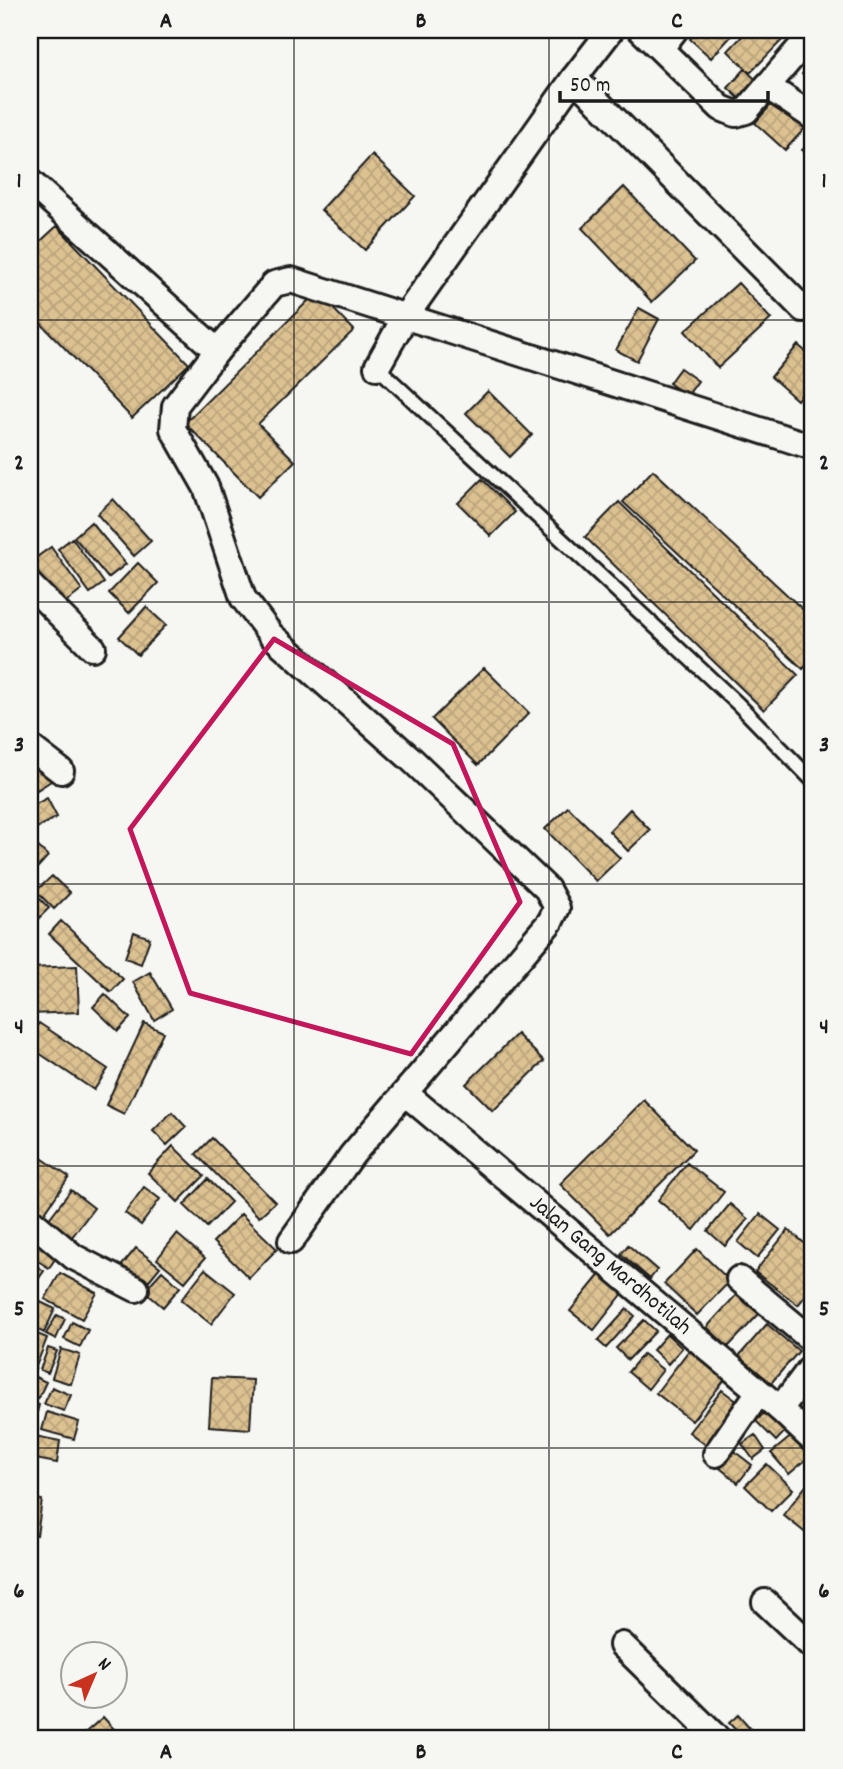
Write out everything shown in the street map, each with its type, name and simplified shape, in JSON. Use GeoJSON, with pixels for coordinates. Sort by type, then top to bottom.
{"type":"FeatureCollection","features":[{"type":"Feature","properties":{"kind":"street"},"geometry":{"type":"LineString","coordinates":[[377,367],[405,317],[573,78],[611,30]]}},
{"type":"Feature","properties":{"kind":"street"},"geometry":{"type":"LineString","coordinates":[[641,30],[668,39],[721,108],[736,114],[746,111],[798,50]]}},
{"type":"Feature","properties":{"kind":"street"},"geometry":{"type":"LineString","coordinates":[[573,78],[803,309]]}},
{"type":"Feature","properties":{"kind":"street"},"geometry":{"type":"LineString","coordinates":[[767,86],[813,117]]}},
{"type":"Feature","properties":{"kind":"street"},"geometry":{"type":"LineString","coordinates":[[30,182],[217,351]]}},
{"type":"Feature","properties":{"kind":"street"},"geometry":{"type":"LineString","coordinates":[[291,1241],[352,1155],[550,922],[557,908],[547,889],[411,759],[271,635],[243,598],[206,486],[173,429],[175,406],[274,284],[291,280],[813,447]]}},
{"type":"Feature","properties":{"kind":"street"},"geometry":{"type":"LineString","coordinates":[[30,585],[93,648]]}},
{"type":"Feature","properties":{"kind":"street"},"geometry":{"type":"LineString","coordinates":[[30,747],[61,771]]}},
{"type":"Feature","properties":{"kind":"street","name":"Jalan Gang Mardhotilah"},"geometry":{"type":"LineString","coordinates":[[405,1093],[780,1409],[813,1440]]}},
{"type":"Feature","properties":{"kind":"street"},"geometry":{"type":"LineString","coordinates":[[30,1220],[74,1256],[136,1289]]}},
{"type":"Feature","properties":{"kind":"street"},"geometry":{"type":"LineString","coordinates":[[739,1279],[813,1341]]}},
{"type":"Feature","properties":{"kind":"street"},"geometry":{"type":"LineString","coordinates":[[780,1409],[813,1365]]}},
{"type":"Feature","properties":{"kind":"street"},"geometry":{"type":"LineString","coordinates":[[716,1454],[758,1393]]}},
{"type":"Feature","properties":{"kind":"street"},"geometry":{"type":"LineString","coordinates":[[765,1602],[813,1647]]}},
{"type":"Feature","properties":{"kind":"street"},"geometry":{"type":"LineString","coordinates":[[622,1645],[718,1739]]}},
{"type":"Feature","properties":{"kind":"lane"},"geometry":{"type":"LineString","coordinates":[[377,367],[738,704],[813,781]]}},
{"type":"Feature","properties":{"kind":"highlighted area"},"geometry":{"type":"Polygon","coordinates":[[[274,639],[453,744],[520,902],[411,1054],[190,993],[130,829],[274,639]]]}},
{"type":"Feature","properties":{"kind":"building"},"geometry":{"type":"Polygon","coordinates":[[[698,30],[737,30],[711,58],[690,39],[698,30]]]}},
{"type":"Feature","properties":{"kind":"building"},"geometry":{"type":"Polygon","coordinates":[[[748,30],[792,30],[750,73],[728,51],[748,30]]]}},
{"type":"Feature","properties":{"kind":"building"},"geometry":{"type":"Polygon","coordinates":[[[813,60],[813,83],[802,74],[813,60]]]}},
{"type":"Feature","properties":{"kind":"building"},"geometry":{"type":"Polygon","coordinates":[[[745,69],[759,83],[742,101],[728,88],[745,69]]]}},
{"type":"Feature","properties":{"kind":"building"},"geometry":{"type":"Polygon","coordinates":[[[776,99],[807,126],[785,150],[755,123],[776,99]]]}},
{"type":"Feature","properties":{"kind":"building"},"geometry":{"type":"Polygon","coordinates":[[[813,140],[813,163],[802,150],[813,140]]]}},
{"type":"Feature","properties":{"kind":"building"},"geometry":{"type":"Polygon","coordinates":[[[372,155],[415,196],[365,250],[321,210],[372,155]]]}},
{"type":"Feature","properties":{"kind":"building"},"geometry":{"type":"Polygon","coordinates":[[[624,187],[695,261],[652,302],[582,228],[624,187]]]}},
{"type":"Feature","properties":{"kind":"building"},"geometry":{"type":"Polygon","coordinates":[[[57,226],[189,364],[132,418],[30,312],[30,251],[57,226]]]}},
{"type":"Feature","properties":{"kind":"building"},"geometry":{"type":"Polygon","coordinates":[[[738,283],[771,319],[718,368],[685,331],[738,283]]]}},
{"type":"Feature","properties":{"kind":"building"},"geometry":{"type":"Polygon","coordinates":[[[317,292],[354,330],[258,424],[295,461],[258,497],[185,423],[317,292]]]}},
{"type":"Feature","properties":{"kind":"building"},"geometry":{"type":"Polygon","coordinates":[[[639,308],[659,319],[637,361],[616,350],[639,308]]]}},
{"type":"Feature","properties":{"kind":"building"},"geometry":{"type":"Polygon","coordinates":[[[798,345],[813,358],[813,381],[797,400],[771,377],[798,345]]]}},
{"type":"Feature","properties":{"kind":"building"},"geometry":{"type":"Polygon","coordinates":[[[680,368],[698,381],[687,396],[669,383],[680,368]]]}},
{"type":"Feature","properties":{"kind":"building"},"geometry":{"type":"Polygon","coordinates":[[[488,391],[532,435],[510,457],[466,413],[488,391]]]}},
{"type":"Feature","properties":{"kind":"building"},"geometry":{"type":"Polygon","coordinates":[[[653,470],[813,619],[813,658],[803,669],[623,502],[653,470]]]}},
{"type":"Feature","properties":{"kind":"building"},"geometry":{"type":"Polygon","coordinates":[[[482,479],[515,512],[491,536],[458,503],[482,479]]]}},
{"type":"Feature","properties":{"kind":"building"},"geometry":{"type":"Polygon","coordinates":[[[113,499],[151,541],[134,556],[97,514],[113,499]]]}},
{"type":"Feature","properties":{"kind":"building"},"geometry":{"type":"Polygon","coordinates":[[[619,502],[798,675],[764,710],[585,537],[619,502]]]}},
{"type":"Feature","properties":{"kind":"building"},"geometry":{"type":"Polygon","coordinates":[[[91,522],[126,564],[108,578],[74,537],[91,522]]]}},
{"type":"Feature","properties":{"kind":"building"},"geometry":{"type":"Polygon","coordinates":[[[72,538],[104,583],[90,593],[58,549],[72,538]]]}},
{"type":"Feature","properties":{"kind":"building"},"geometry":{"type":"Polygon","coordinates":[[[51,547],[82,590],[62,605],[30,562],[51,547]]]}},
{"type":"Feature","properties":{"kind":"building"},"geometry":{"type":"Polygon","coordinates":[[[138,563],[158,583],[129,613],[109,593],[138,563]]]}},
{"type":"Feature","properties":{"kind":"building"},"geometry":{"type":"Polygon","coordinates":[[[146,607],[166,625],[138,655],[119,637],[146,607]]]}},
{"type":"Feature","properties":{"kind":"building"},"geometry":{"type":"Polygon","coordinates":[[[484,668],[529,713],[478,765],[432,719],[484,668]]]}},
{"type":"Feature","properties":{"kind":"building"},"geometry":{"type":"Polygon","coordinates":[[[42,761],[54,779],[37,790],[30,779],[30,769],[42,761]]]}},
{"type":"Feature","properties":{"kind":"building"},"geometry":{"type":"Polygon","coordinates":[[[47,798],[57,817],[35,829],[30,820],[30,807],[47,798]]]}},
{"type":"Feature","properties":{"kind":"building"},"geometry":{"type":"Polygon","coordinates":[[[568,807],[620,858],[596,881],[545,829],[568,807]]]}},
{"type":"Feature","properties":{"kind":"building"},"geometry":{"type":"Polygon","coordinates":[[[630,809],[650,830],[628,851],[609,831],[630,809]]]}},
{"type":"Feature","properties":{"kind":"building"},"geometry":{"type":"Polygon","coordinates":[[[30,839],[48,856],[30,876],[30,839]]]}},
{"type":"Feature","properties":{"kind":"building"},"geometry":{"type":"Polygon","coordinates":[[[52,876],[70,893],[54,909],[36,891],[52,876]]]}},
{"type":"Feature","properties":{"kind":"building"},"geometry":{"type":"Polygon","coordinates":[[[30,889],[49,908],[31,926],[30,924],[30,889]]]}},
{"type":"Feature","properties":{"kind":"building"},"geometry":{"type":"Polygon","coordinates":[[[61,921],[123,979],[111,992],[49,934],[61,921]]]}},
{"type":"Feature","properties":{"kind":"building"},"geometry":{"type":"Polygon","coordinates":[[[134,932],[150,938],[141,964],[125,958],[134,932]]]}},
{"type":"Feature","properties":{"kind":"building"},"geometry":{"type":"Polygon","coordinates":[[[77,966],[79,1012],[30,1014],[30,968],[77,966]]]}},
{"type":"Feature","properties":{"kind":"building"},"geometry":{"type":"Polygon","coordinates":[[[150,972],[172,1009],[154,1020],[133,982],[150,972]]]}},
{"type":"Feature","properties":{"kind":"building"},"geometry":{"type":"Polygon","coordinates":[[[105,994],[130,1018],[118,1031],[93,1007],[105,994]]]}},
{"type":"Feature","properties":{"kind":"building"},"geometry":{"type":"Polygon","coordinates":[[[39,1023],[108,1069],[94,1090],[30,1047],[30,1036],[39,1023]]]}},
{"type":"Feature","properties":{"kind":"building"},"geometry":{"type":"Polygon","coordinates":[[[144,1023],[163,1032],[124,1114],[106,1105],[144,1023]]]}},
{"type":"Feature","properties":{"kind":"building"},"geometry":{"type":"Polygon","coordinates":[[[517,1034],[544,1061],[493,1111],[466,1084],[517,1034]]]}},
{"type":"Feature","properties":{"kind":"building"},"geometry":{"type":"Polygon","coordinates":[[[644,1100],[694,1150],[610,1234],[560,1184],[644,1100]]]}},
{"type":"Feature","properties":{"kind":"building"},"geometry":{"type":"Polygon","coordinates":[[[172,1112],[186,1127],[167,1145],[153,1131],[172,1112]]]}},
{"type":"Feature","properties":{"kind":"building"},"geometry":{"type":"Polygon","coordinates":[[[212,1138],[275,1202],[259,1217],[196,1154],[212,1138]]]}},
{"type":"Feature","properties":{"kind":"building"},"geometry":{"type":"Polygon","coordinates":[[[173,1146],[204,1176],[178,1202],[148,1173],[173,1146]]]}},
{"type":"Feature","properties":{"kind":"building"},"geometry":{"type":"Polygon","coordinates":[[[30,1150],[69,1177],[43,1215],[30,1206],[30,1150]]]}},
{"type":"Feature","properties":{"kind":"building"},"geometry":{"type":"Polygon","coordinates":[[[687,1163],[724,1192],[694,1230],[658,1200],[687,1163]]]}},
{"type":"Feature","properties":{"kind":"building"},"geometry":{"type":"Polygon","coordinates":[[[208,1179],[231,1202],[207,1227],[184,1205],[208,1179]]]}},
{"type":"Feature","properties":{"kind":"building"},"geometry":{"type":"Polygon","coordinates":[[[144,1187],[160,1199],[141,1225],[125,1213],[144,1187]]]}},
{"type":"Feature","properties":{"kind":"building"},"geometry":{"type":"Polygon","coordinates":[[[71,1190],[94,1208],[65,1246],[42,1228],[71,1190]]]}},
{"type":"Feature","properties":{"kind":"building"},"geometry":{"type":"Polygon","coordinates":[[[730,1204],[748,1219],[725,1246],[708,1231],[730,1204]]]}},
{"type":"Feature","properties":{"kind":"building"},"geometry":{"type":"Polygon","coordinates":[[[241,1214],[277,1249],[249,1278],[213,1242],[241,1214]]]}},
{"type":"Feature","properties":{"kind":"building"},"geometry":{"type":"Polygon","coordinates":[[[760,1214],[780,1230],[757,1258],[738,1242],[760,1214]]]}},
{"type":"Feature","properties":{"kind":"building"},"geometry":{"type":"Polygon","coordinates":[[[788,1230],[813,1250],[813,1286],[798,1305],[755,1272],[788,1230]]]}},
{"type":"Feature","properties":{"kind":"building"},"geometry":{"type":"Polygon","coordinates":[[[177,1234],[205,1258],[185,1282],[157,1259],[177,1234]]]}},
{"type":"Feature","properties":{"kind":"building"},"geometry":{"type":"Polygon","coordinates":[[[30,1238],[57,1256],[49,1268],[30,1256],[30,1238]]]}},
{"type":"Feature","properties":{"kind":"building"},"geometry":{"type":"Polygon","coordinates":[[[628,1245],[657,1270],[650,1279],[621,1254],[628,1245]]]}},
{"type":"Feature","properties":{"kind":"building"},"geometry":{"type":"Polygon","coordinates":[[[136,1248],[160,1267],[142,1289],[118,1270],[136,1248]]]}},
{"type":"Feature","properties":{"kind":"building"},"geometry":{"type":"Polygon","coordinates":[[[697,1249],[730,1281],[697,1315],[664,1284],[697,1249]]]}},
{"type":"Feature","properties":{"kind":"building"},"geometry":{"type":"Polygon","coordinates":[[[30,1261],[44,1271],[30,1291],[30,1261]]]}},
{"type":"Feature","properties":{"kind":"building"},"geometry":{"type":"Polygon","coordinates":[[[205,1269],[235,1293],[211,1324],[181,1300],[205,1269]]]}},
{"type":"Feature","properties":{"kind":"building"},"geometry":{"type":"Polygon","coordinates":[[[162,1271],[180,1287],[163,1307],[144,1291],[162,1271]]]}},
{"type":"Feature","properties":{"kind":"building"},"geometry":{"type":"Polygon","coordinates":[[[60,1273],[97,1293],[82,1319],[45,1299],[60,1273]]]}},
{"type":"Feature","properties":{"kind":"building"},"geometry":{"type":"Polygon","coordinates":[[[601,1273],[624,1292],[594,1330],[570,1311],[601,1273]]]}},
{"type":"Feature","properties":{"kind":"building"},"geometry":{"type":"Polygon","coordinates":[[[737,1294],[759,1314],[728,1347],[707,1327],[737,1294]]]}},
{"type":"Feature","properties":{"kind":"building"},"geometry":{"type":"Polygon","coordinates":[[[30,1297],[55,1309],[44,1333],[30,1326],[30,1297]]]}},
{"type":"Feature","properties":{"kind":"building"},"geometry":{"type":"Polygon","coordinates":[[[627,1309],[635,1316],[606,1348],[598,1341],[627,1309]]]}},
{"type":"Feature","properties":{"kind":"building"},"geometry":{"type":"Polygon","coordinates":[[[57,1315],[65,1319],[56,1339],[46,1334],[57,1315]]]}},
{"type":"Feature","properties":{"kind":"building"},"geometry":{"type":"Polygon","coordinates":[[[644,1320],[656,1331],[628,1360],[616,1348],[644,1320]]]}},
{"type":"Feature","properties":{"kind":"building"},"geometry":{"type":"Polygon","coordinates":[[[72,1322],[88,1330],[80,1347],[64,1339],[72,1322]]]}},
{"type":"Feature","properties":{"kind":"building"},"geometry":{"type":"Polygon","coordinates":[[[767,1324],[799,1351],[771,1383],[739,1356],[767,1324]]]}},
{"type":"Feature","properties":{"kind":"building"},"geometry":{"type":"Polygon","coordinates":[[[30,1331],[47,1338],[35,1369],[30,1367],[30,1331]]]}},
{"type":"Feature","properties":{"kind":"building"},"geometry":{"type":"Polygon","coordinates":[[[667,1334],[682,1348],[668,1364],[653,1350],[667,1334]]]}},
{"type":"Feature","properties":{"kind":"building"},"geometry":{"type":"Polygon","coordinates":[[[48,1348],[57,1351],[48,1373],[40,1370],[48,1348]]]}},
{"type":"Feature","properties":{"kind":"building"},"geometry":{"type":"Polygon","coordinates":[[[61,1349],[80,1355],[71,1384],[52,1378],[61,1349]]]}},
{"type":"Feature","properties":{"kind":"building"},"geometry":{"type":"Polygon","coordinates":[[[690,1349],[726,1378],[692,1421],[656,1393],[690,1349]]]}},
{"type":"Feature","properties":{"kind":"building"},"geometry":{"type":"Polygon","coordinates":[[[643,1354],[663,1370],[648,1389],[628,1372],[643,1354]]]}},
{"type":"Feature","properties":{"kind":"building"},"geometry":{"type":"Polygon","coordinates":[[[31,1375],[46,1382],[38,1399],[30,1394],[31,1375]]]}},
{"type":"Feature","properties":{"kind":"building"},"geometry":{"type":"Polygon","coordinates":[[[212,1378],[253,1380],[250,1429],[209,1426],[212,1378]]]}},
{"type":"Feature","properties":{"kind":"building"},"geometry":{"type":"Polygon","coordinates":[[[813,1383],[813,1426],[792,1405],[813,1383]]]}},
{"type":"Feature","properties":{"kind":"building"},"geometry":{"type":"Polygon","coordinates":[[[52,1387],[71,1395],[64,1411],[44,1404],[52,1387]]]}},
{"type":"Feature","properties":{"kind":"building"},"geometry":{"type":"Polygon","coordinates":[[[722,1390],[739,1403],[706,1445],[689,1432],[722,1390]]]}},
{"type":"Feature","properties":{"kind":"building"},"geometry":{"type":"Polygon","coordinates":[[[30,1401],[39,1405],[32,1429],[30,1429],[30,1401]]]}},
{"type":"Feature","properties":{"kind":"building"},"geometry":{"type":"Polygon","coordinates":[[[771,1406],[791,1425],[776,1441],[756,1421],[771,1406]]]}},
{"type":"Feature","properties":{"kind":"building"},"geometry":{"type":"Polygon","coordinates":[[[47,1412],[79,1422],[74,1439],[42,1430],[47,1412]]]}},
{"type":"Feature","properties":{"kind":"building"},"geometry":{"type":"Polygon","coordinates":[[[799,1430],[813,1447],[813,1454],[789,1474],[771,1453],[799,1430]]]}},
{"type":"Feature","properties":{"kind":"building"},"geometry":{"type":"Polygon","coordinates":[[[30,1435],[60,1441],[57,1463],[30,1458],[30,1435]]]}},
{"type":"Feature","properties":{"kind":"building"},"geometry":{"type":"Polygon","coordinates":[[[755,1435],[765,1450],[753,1459],[742,1444],[755,1435]]]}},
{"type":"Feature","properties":{"kind":"building"},"geometry":{"type":"Polygon","coordinates":[[[734,1451],[752,1465],[738,1483],[720,1468],[734,1451]]]}},
{"type":"Feature","properties":{"kind":"building"},"geometry":{"type":"Polygon","coordinates":[[[767,1464],[793,1489],[771,1511],[745,1486],[767,1464]]]}},
{"type":"Feature","properties":{"kind":"building"},"geometry":{"type":"Polygon","coordinates":[[[813,1477],[813,1539],[783,1515],[813,1477]]]}},
{"type":"Feature","properties":{"kind":"building"},"geometry":{"type":"Polygon","coordinates":[[[30,1498],[42,1500],[37,1535],[30,1534],[30,1498]]]}},
{"type":"Feature","properties":{"kind":"building"},"geometry":{"type":"Polygon","coordinates":[[[738,1715],[753,1732],[744,1739],[729,1723],[738,1715]]]}},
{"type":"Feature","properties":{"kind":"building"},"geometry":{"type":"Polygon","coordinates":[[[103,1717],[123,1739],[78,1739],[103,1717]]]}}]}
